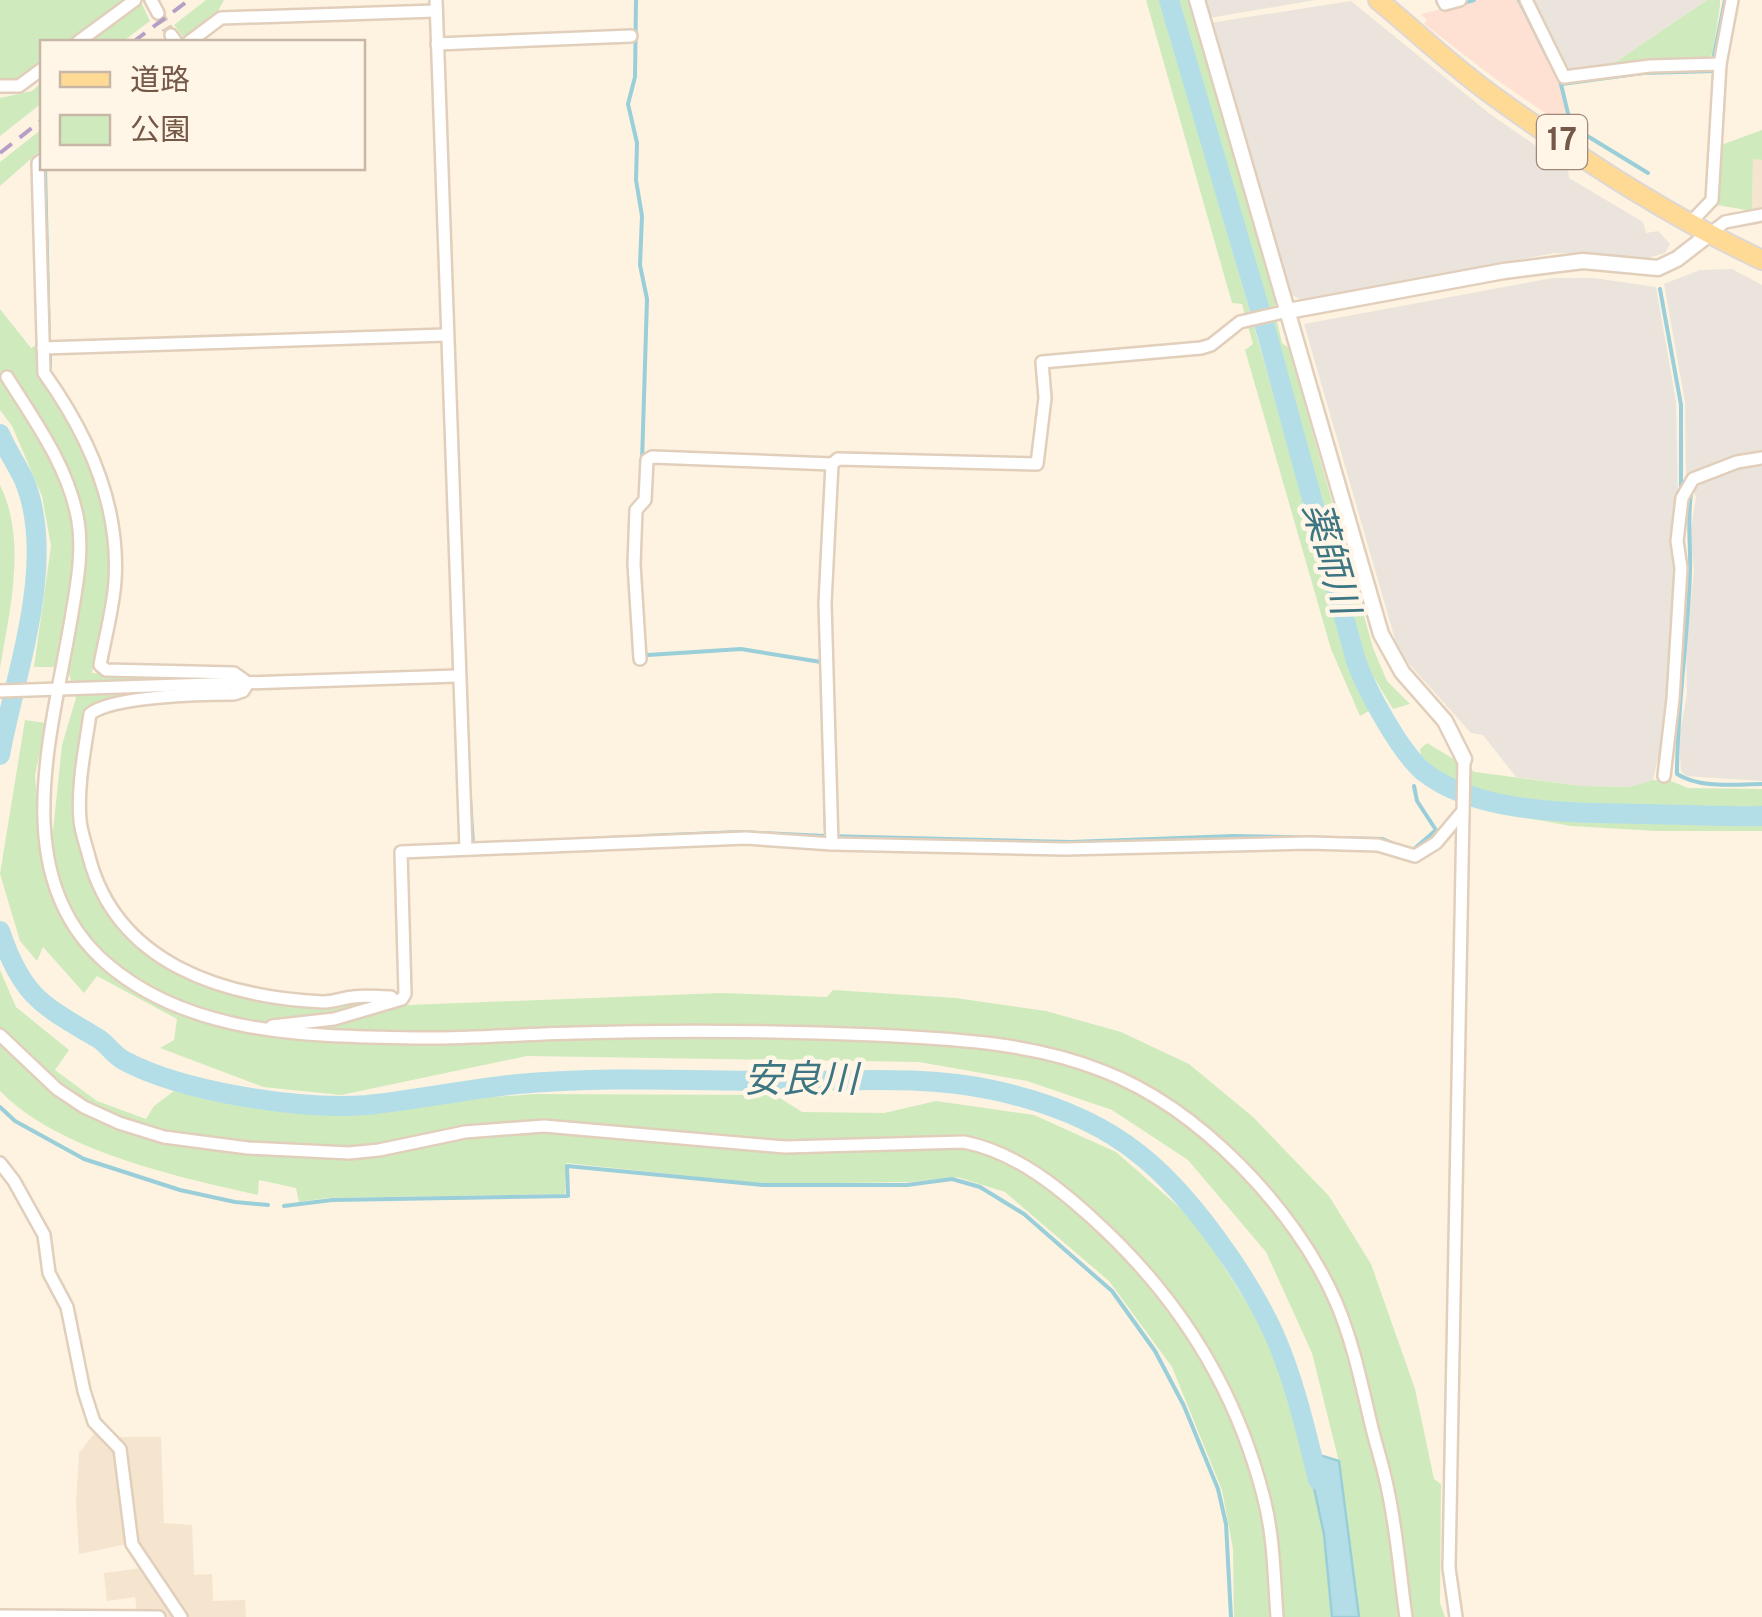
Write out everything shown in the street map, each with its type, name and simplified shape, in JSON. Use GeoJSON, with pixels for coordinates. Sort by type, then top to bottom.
{"type":"FeatureCollection","features":[{"type":"Feature","properties":{"kind":"main road","name":"17"},"geometry":{"type":"LineString","coordinates":[[1378,0],[1494,96],[1634,191],[1762,260]]}},
{"type":"Feature","properties":{"kind":"street"},"geometry":{"type":"LineString","coordinates":[[81,40],[135,0]]}},
{"type":"Feature","properties":{"kind":"street"},"geometry":{"type":"LineString","coordinates":[[151,0],[158,12]]}},
{"type":"Feature","properties":{"kind":"street"},"geometry":{"type":"LineString","coordinates":[[1196,0],[1381,634],[1402,672],[1445,721],[1464,759],[1449,1568],[1456,1617]]}},
{"type":"Feature","properties":{"kind":"street"},"geometry":{"type":"LineString","coordinates":[[1443,0],[1445,4],[1460,0]]}},
{"type":"Feature","properties":{"kind":"street"},"geometry":{"type":"LineString","coordinates":[[1526,0],[1564,77],[1650,66],[1720,64]]}},
{"type":"Feature","properties":{"kind":"street"},"geometry":{"type":"LineString","coordinates":[[1690,223],[1712,200],[1720,64],[1732,0]]}},
{"type":"Feature","properties":{"kind":"street"},"geometry":{"type":"LineString","coordinates":[[192,40],[221,18],[436,5],[466,849]]}},
{"type":"Feature","properties":{"kind":"street"},"geometry":{"type":"LineString","coordinates":[[437,44],[631,36]]}},
{"type":"Feature","properties":{"kind":"street"},"geometry":{"type":"LineString","coordinates":[[0,86],[19,86],[40,70]]}},
{"type":"Feature","properties":{"kind":"street"},"geometry":{"type":"LineString","coordinates":[[40,162],[44,373],[64,400],[99,471],[112,528],[115,578],[102,668],[170,674],[234,673],[248,683]]}},
{"type":"Feature","properties":{"kind":"street"},"geometry":{"type":"LineString","coordinates":[[640,659],[634,564],[647,460],[652,457],[832,464],[838,459],[1037,464],[1045,398],[1042,362],[1200,348],[1211,345],[1240,322],[1504,271],[1583,261],[1658,268],[1677,259],[1726,222],[1762,216]]}},
{"type":"Feature","properties":{"kind":"street"},"geometry":{"type":"LineString","coordinates":[[43,348],[446,335]]}},
{"type":"Feature","properties":{"kind":"street"},"geometry":{"type":"LineString","coordinates":[[7,377],[49,444],[78,522],[78,572],[57,689],[43,824],[54,887],[69,919],[108,965],[141,988],[213,1018],[302,1035],[444,1038],[677,1032],[918,1037],[992,1043],[1045,1053],[1100,1069],[1140,1087],[1202,1132],[1246,1174],[1305,1243],[1320,1270],[1346,1329],[1364,1391],[1389,1492],[1406,1617]]}},
{"type":"Feature","properties":{"kind":"street"},"geometry":{"type":"LineString","coordinates":[[1664,776],[1674,699],[1681,568],[1677,541],[1684,492],[1693,479],[1736,462],[1762,458]]}},
{"type":"Feature","properties":{"kind":"street"},"geometry":{"type":"LineString","coordinates":[[832,464],[825,603],[832,838]]}},
{"type":"Feature","properties":{"kind":"street"},"geometry":{"type":"LineString","coordinates":[[0,692],[458,676]]}},
{"type":"Feature","properties":{"kind":"street"},"geometry":{"type":"LineString","coordinates":[[248,683],[243,691],[234,694],[155,699],[104,707],[90,714],[80,786],[80,822],[96,885],[128,931],[153,953],[207,980],[268,996],[324,1002],[405,994]]}},
{"type":"Feature","properties":{"kind":"street"},"geometry":{"type":"LineString","coordinates":[[255,1028],[334,1020],[402,999],[405,994],[401,852],[832,838],[1065,850],[1308,842],[1378,845],[1414,856],[1436,843],[1463,808]]}},
{"type":"Feature","properties":{"kind":"street"},"geometry":{"type":"LineString","coordinates":[[0,1036],[57,1089],[119,1123],[164,1137],[248,1148],[349,1153],[464,1132],[544,1126],[785,1147],[964,1142],[1021,1163],[1070,1198],[1122,1245],[1168,1299],[1208,1356],[1226,1390],[1264,1496],[1277,1617]]}},
{"type":"Feature","properties":{"kind":"street"},"geometry":{"type":"LineString","coordinates":[[0,1164],[14,1180],[44,1235],[49,1273],[68,1307],[94,1422],[120,1449],[132,1544],[182,1617]]}},
{"type":"Feature","properties":{"kind":"street"},"geometry":{"type":"LineString","coordinates":[[0,1616],[159,1617]]}},
{"type":"Feature","properties":{"kind":"shaded area"},"geometry":{"type":"Polygon","coordinates":[[[1205,0],[1315,0],[1209,18],[1205,0]]]}},
{"type":"Feature","properties":{"kind":"shaded area"},"geometry":{"type":"Polygon","coordinates":[[[1479,0],[1517,0],[1560,84],[1569,127],[1493,77],[1424,24],[1427,20],[1421,14],[1479,0]]]}},
{"type":"Feature","properties":{"kind":"shaded area"},"geometry":{"type":"Polygon","coordinates":[[[1531,0],[1707,0],[1610,66],[1566,71],[1531,0]]]}},
{"type":"Feature","properties":{"kind":"shaded area"},"geometry":{"type":"Polygon","coordinates":[[[1351,1],[1490,114],[1568,168],[1569,178],[1643,222],[1646,233],[1658,231],[1670,244],[1665,253],[1645,259],[1555,253],[1301,300],[1292,295],[1210,23],[1351,1]]]}},
{"type":"Feature","properties":{"kind":"shaded area"},"geometry":{"type":"Polygon","coordinates":[[[1753,159],[1762,160],[1762,210],[1752,211],[1753,159]]]}},
{"type":"Feature","properties":{"kind":"shaded area"},"geometry":{"type":"Polygon","coordinates":[[[1732,269],[1762,285],[1762,455],[1740,456],[1686,476],[1685,402],[1664,284],[1700,270],[1732,269]]]}},
{"type":"Feature","properties":{"kind":"shaded area"},"geometry":{"type":"Polygon","coordinates":[[[1553,278],[1594,278],[1656,287],[1676,402],[1678,494],[1673,545],[1678,566],[1665,730],[1653,780],[1629,787],[1581,786],[1516,777],[1483,735],[1471,733],[1399,653],[1304,324],[1553,278]]]}},
{"type":"Feature","properties":{"kind":"shaded area"},"geometry":{"type":"Polygon","coordinates":[[[1762,465],[1762,781],[1686,776],[1681,771],[1679,738],[1687,694],[1686,652],[1694,570],[1690,535],[1696,497],[1693,491],[1698,485],[1744,467],[1762,465]]]}},
{"type":"Feature","properties":{"kind":"shaded area"},"geometry":{"type":"Polygon","coordinates":[[[97,1430],[121,1437],[161,1437],[164,1523],[192,1525],[194,1575],[212,1574],[213,1601],[245,1600],[246,1617],[107,1617],[137,1611],[135,1597],[107,1601],[104,1573],[143,1568],[127,1544],[79,1554],[79,1453],[97,1430]]]}},
{"type":"Feature","properties":{"kind":"green space"},"geometry":{"type":"Polygon","coordinates":[[[0,0],[125,0],[74,40],[40,40],[40,64],[16,81],[0,82],[0,0]]]}},
{"type":"Feature","properties":{"kind":"green space"},"geometry":{"type":"Polygon","coordinates":[[[206,0],[224,0],[218,11],[183,37],[174,25],[206,0]]]}},
{"type":"Feature","properties":{"kind":"green space"},"geometry":{"type":"Polygon","coordinates":[[[1146,0],[1161,0],[1351,667],[1369,711],[1360,716],[1331,649],[1245,350],[1253,344],[1242,304],[1232,303],[1146,0]]]}},
{"type":"Feature","properties":{"kind":"green space"},"geometry":{"type":"Polygon","coordinates":[[[1178,0],[1188,0],[1276,303],[1282,343],[1289,348],[1373,648],[1387,681],[1410,704],[1393,709],[1367,666],[1178,0]]]}},
{"type":"Feature","properties":{"kind":"green space"},"geometry":{"type":"Polygon","coordinates":[[[1707,0],[1720,0],[1720,5],[1713,54],[1706,60],[1610,66],[1707,0]]]}},
{"type":"Feature","properties":{"kind":"green space"},"geometry":{"type":"Polygon","coordinates":[[[141,2],[150,21],[125,40],[94,40],[141,2]]]}},
{"type":"Feature","properties":{"kind":"green space"},"geometry":{"type":"Polygon","coordinates":[[[40,84],[40,105],[0,136],[0,98],[32,91],[40,84]]]}},
{"type":"Feature","properties":{"kind":"green space"},"geometry":{"type":"Polygon","coordinates":[[[1762,130],[1762,160],[1753,159],[1752,211],[1717,205],[1721,145],[1762,130]]]}},
{"type":"Feature","properties":{"kind":"green space"},"geometry":{"type":"Polygon","coordinates":[[[40,131],[40,151],[0,186],[0,162],[40,131]]]}},
{"type":"Feature","properties":{"kind":"green space"},"geometry":{"type":"Polygon","coordinates":[[[0,309],[31,348],[38,344],[99,478],[109,533],[107,601],[92,673],[182,679],[182,691],[87,706],[75,799],[77,832],[94,887],[124,937],[175,971],[233,993],[334,1007],[368,999],[409,1005],[721,993],[827,997],[833,990],[956,998],[1046,1011],[1121,1032],[1189,1064],[1253,1117],[1329,1196],[1371,1264],[1415,1389],[1434,1479],[1441,1484],[1440,1603],[1445,1617],[1359,1617],[1339,1462],[1312,1353],[1266,1252],[1188,1160],[1112,1110],[1027,1081],[919,1062],[527,1056],[341,1095],[263,1087],[160,1048],[174,1040],[177,1019],[97,976],[84,993],[43,947],[37,961],[20,941],[0,874],[25,720],[46,723],[35,775],[40,840],[53,831],[62,745],[76,698],[67,667],[34,667],[51,546],[42,496],[12,426],[0,410],[0,309]]]}},
{"type":"Feature","properties":{"kind":"green space"},"geometry":{"type":"Polygon","coordinates":[[[0,485],[8,506],[15,552],[12,599],[0,668],[0,485]]]}},
{"type":"Feature","properties":{"kind":"green space"},"geometry":{"type":"Polygon","coordinates":[[[1427,743],[1475,772],[1581,786],[1629,787],[1653,780],[1671,781],[1688,788],[1762,789],[1762,807],[1706,809],[1544,802],[1490,794],[1437,773],[1422,760],[1420,749],[1427,743]]]}},
{"type":"Feature","properties":{"kind":"green space"},"geometry":{"type":"Polygon","coordinates":[[[1472,808],[1576,821],[1762,826],[1762,831],[1571,826],[1472,808]]]}},
{"type":"Feature","properties":{"kind":"green space"},"geometry":{"type":"Polygon","coordinates":[[[0,970],[16,1007],[69,1050],[55,1070],[97,1101],[146,1119],[154,1106],[174,1091],[298,1112],[369,1114],[464,1099],[535,1094],[775,1095],[802,1112],[884,1113],[936,1101],[1034,1115],[1116,1152],[1196,1222],[1272,1343],[1306,1451],[1324,1534],[1332,1617],[1234,1617],[1233,1549],[1222,1490],[1172,1367],[1109,1281],[1005,1192],[957,1177],[910,1182],[766,1184],[566,1163],[565,1194],[327,1198],[299,1202],[296,1188],[259,1180],[258,1195],[121,1159],[86,1146],[24,1112],[0,1091],[0,970]]]}},
{"type":"Feature","properties":{"kind":"water"},"geometry":{"type":"Polygon","coordinates":[[[1306,1451],[1339,1461],[1359,1617],[1332,1617],[1324,1534],[1306,1451]]]}},
{"type":"Feature","properties":{"kind":"waterway"},"geometry":{"type":"LineString","coordinates":[[636,0],[635,77],[628,104],[637,143],[636,180],[642,216],[640,265],[647,299],[642,462]]}},
{"type":"Feature","properties":{"kind":"waterway","name":"薬師川"},"geometry":{"type":"LineString","coordinates":[[1169,0],[1269,341],[1356,661],[1376,704],[1405,750],[1424,772],[1447,786],[1501,804],[1561,811],[1762,816]]}},
{"type":"Feature","properties":{"kind":"waterway"},"geometry":{"type":"LineString","coordinates":[[1460,4],[1474,0]]}},
{"type":"Feature","properties":{"kind":"waterway"},"geometry":{"type":"LineString","coordinates":[[1519,0],[1548,58]]}},
{"type":"Feature","properties":{"kind":"waterway"},"geometry":{"type":"LineString","coordinates":[[1714,56],[1725,0]]}},
{"type":"Feature","properties":{"kind":"waterway"},"geometry":{"type":"LineString","coordinates":[[1562,84],[1643,73],[1715,71]]}},
{"type":"Feature","properties":{"kind":"waterway"},"geometry":{"type":"LineString","coordinates":[[1560,80],[1571,126],[1648,173]]}},
{"type":"Feature","properties":{"kind":"waterway"},"geometry":{"type":"LineString","coordinates":[[45,170],[49,342]]}},
{"type":"Feature","properties":{"kind":"waterway"},"geometry":{"type":"LineString","coordinates":[[1660,289],[1681,405],[1681,487],[1691,494],[1689,597],[1677,774],[1707,784],[1762,784]]}},
{"type":"Feature","properties":{"kind":"waterway"},"geometry":{"type":"LineString","coordinates":[[50,353],[50,368]]}},
{"type":"Feature","properties":{"kind":"waterway","name":"安良川"},"geometry":{"type":"LineString","coordinates":[[0,434],[25,482],[34,514],[37,548],[30,618],[0,755]]}},
{"type":"Feature","properties":{"kind":"waterway"},"geometry":{"type":"LineString","coordinates":[[463,594],[463,619]]}},
{"type":"Feature","properties":{"kind":"waterway"},"geometry":{"type":"LineString","coordinates":[[643,651],[648,655],[741,649],[821,662]]}},
{"type":"Feature","properties":{"kind":"waterway"},"geometry":{"type":"LineString","coordinates":[[1413,850],[1436,830],[1417,801],[1414,786]]}},
{"type":"Feature","properties":{"kind":"waterway"},"geometry":{"type":"LineString","coordinates":[[470,799],[473,844]]}},
{"type":"Feature","properties":{"kind":"waterway"},"geometry":{"type":"LineString","coordinates":[[825,800],[826,836],[1071,842],[1234,836],[1383,839],[1394,844]]}},
{"type":"Feature","properties":{"kind":"waterway"},"geometry":{"type":"LineString","coordinates":[[645,836],[740,832],[825,836]]}},
{"type":"Feature","properties":{"kind":"waterway"},"geometry":{"type":"LineString","coordinates":[[607,838],[634,837]]}},
{"type":"Feature","properties":{"kind":"waterway","name":"安良川"},"geometry":{"type":"LineString","coordinates":[[0,931],[17,971],[36,997],[99,1039],[120,1058],[176,1081],[242,1096],[339,1106],[551,1082],[889,1080],[967,1085],[1032,1100],[1070,1114],[1123,1142],[1158,1171],[1197,1213],[1233,1262],[1263,1311],[1281,1351],[1318,1480]]}},
{"type":"Feature","properties":{"kind":"waterway"},"geometry":{"type":"LineString","coordinates":[[0,1107],[15,1121],[84,1159],[180,1190],[268,1205]]}},
{"type":"Feature","properties":{"kind":"waterway"},"geometry":{"type":"LineString","coordinates":[[284,1206],[332,1200],[568,1196],[567,1166],[763,1185],[907,1185],[952,1179],[980,1187],[1024,1214],[1112,1291],[1155,1351],[1184,1406],[1218,1489],[1226,1524],[1231,1617]]}},
{"type":"Feature","properties":{"kind":"tunnel"},"geometry":{"type":"LineString","coordinates":[[158,13],[171,35]]}},
{"type":"Feature","properties":{"kind":"railway"},"geometry":{"type":"LineString","coordinates":[[136,40],[189,0]]}},
{"type":"Feature","properties":{"kind":"railway"},"geometry":{"type":"LineString","coordinates":[[0,153],[40,122]]}}]}
